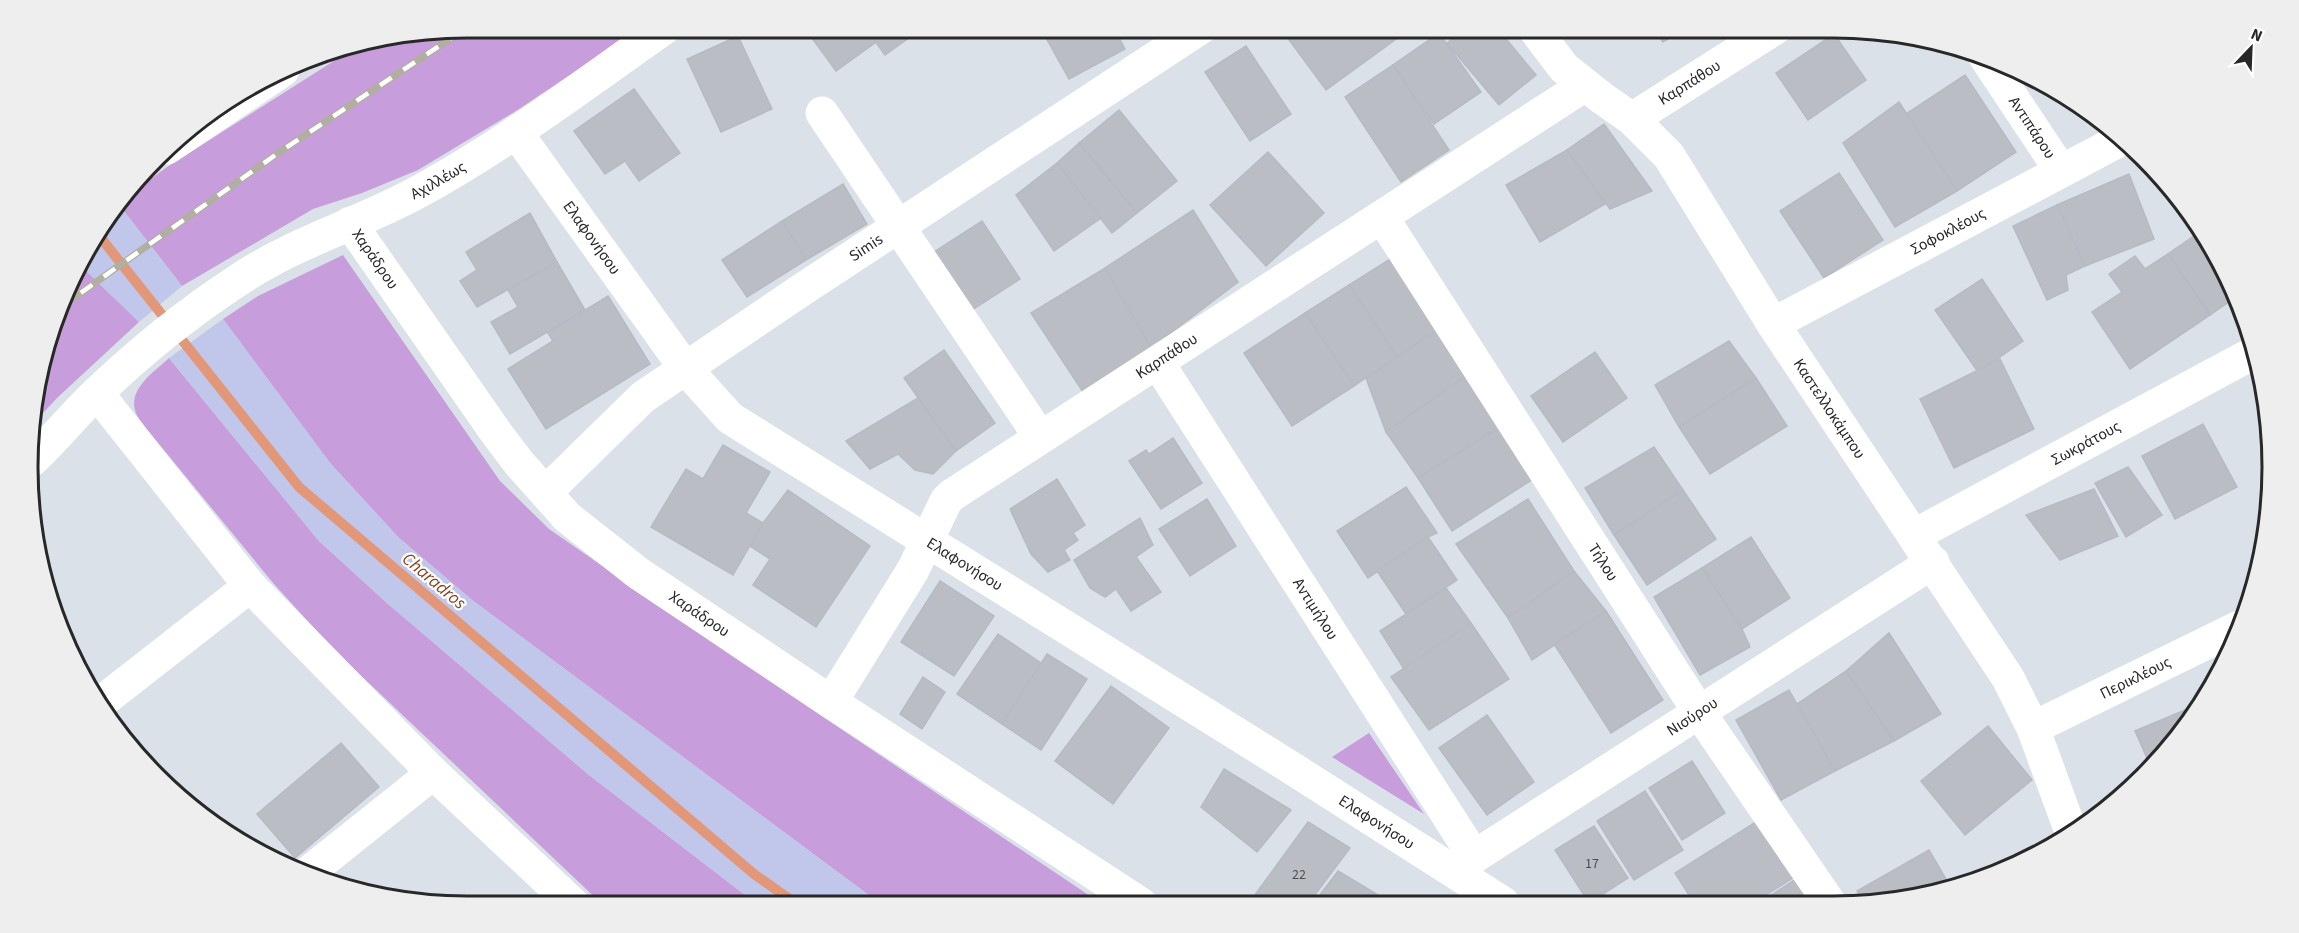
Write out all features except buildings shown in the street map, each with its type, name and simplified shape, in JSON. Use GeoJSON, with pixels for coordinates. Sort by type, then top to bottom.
{"type":"FeatureCollection","features":[{"type":"Feature","properties":{"kind":"street","name":"Αχιλλέως"},"geometry":{"type":"LineString","coordinates":[[97,393],[195,310],[267,261],[420,191],[516,132],[650,38]]}},
{"type":"Feature","properties":{"kind":"street","name":"Simis"},"geometry":{"type":"LineString","coordinates":[[546,492],[643,397],[1185,38]]}},
{"type":"Feature","properties":{"kind":"street","name":"Καστελλοκάμπου"},"geometry":{"type":"LineString","coordinates":[[1541,38],[1564,68],[1632,119],[1669,156],[1773,324],[2008,678],[2033,728],[2068,825]]}},
{"type":"Feature","properties":{"kind":"street","name":"Καρπάθου"},"geometry":{"type":"LineString","coordinates":[[1632,119],[1760,38]]}},
{"type":"Feature","properties":{"kind":"street","name":"Αντιπάρου"},"geometry":{"type":"LineString","coordinates":[[1993,69],[2061,171]]}},
{"type":"Feature","properties":{"kind":"street","name":"Καρπάθου"},"geometry":{"type":"LineString","coordinates":[[831,702],[900,592],[946,501],[952,495],[1585,85]]}},
{"type":"Feature","properties":{"kind":"street"},"geometry":{"type":"LineString","coordinates":[[822,113],[1040,437]]}},
{"type":"Feature","properties":{"kind":"street","name":"Ελαφονήσου"},"geometry":{"type":"LineString","coordinates":[[516,132],[684,368],[730,418],[1463,863],[1493,896]]}},
{"type":"Feature","properties":{"kind":"street","name":"Σοφοκλέους"},"geometry":{"type":"LineString","coordinates":[[1773,324],[2114,143]]}},
{"type":"Feature","properties":{"kind":"street","name":"Τήλου"},"geometry":{"type":"LineString","coordinates":[[1382,217],[1699,712],[1825,896]]}},
{"type":"Feature","properties":{"kind":"street","name":"Χαράδρου"},"geometry":{"type":"LineString","coordinates":[[350,223],[497,434],[567,517],[638,573],[1129,896]]}},
{"type":"Feature","properties":{"kind":"street","name":"Σωκράτους"},"geometry":{"type":"LineString","coordinates":[[1915,535],[2247,356]]}},
{"type":"Feature","properties":{"kind":"street","name":"Αντιμήλου"},"geometry":{"type":"LineString","coordinates":[[1158,363],[1463,863]]}},
{"type":"Feature","properties":{"kind":"street"},"geometry":{"type":"LineString","coordinates":[[38,455],[97,393],[250,586],[433,773],[564,896]]}},
{"type":"Feature","properties":{"kind":"street","name":"Νισύρου"},"geometry":{"type":"LineString","coordinates":[[1463,863],[1933,562]]}},
{"type":"Feature","properties":{"kind":"street"},"geometry":{"type":"LineString","coordinates":[[106,699],[250,586]]}},
{"type":"Feature","properties":{"kind":"street","name":"Περικλέους"},"geometry":{"type":"LineString","coordinates":[[2033,728],[2228,632]]}},
{"type":"Feature","properties":{"kind":"street"},"geometry":{"type":"LineString","coordinates":[[315,868],[433,773]]}},
{"type":"Feature","properties":{"kind":"shaded area"},"geometry":{"type":"Polygon","coordinates":[[[438,38],[626,38],[519,109],[418,170],[362,193],[313,209],[182,286],[123,210],[144,184],[341,56],[355,52],[438,38]]]}},
{"type":"Feature","properties":{"kind":"shaded area"},"geometry":{"type":"Polygon","coordinates":[[[343,255],[500,481],[549,529],[735,658],[1090,896],[870,896],[472,600],[398,537],[330,463],[223,319],[258,296],[343,255]]]}},
{"type":"Feature","properties":{"kind":"shaded area"},"geometry":{"type":"Polygon","coordinates":[[[86,270],[139,322],[40,416],[52,355],[60,329],[86,270]]]}},
{"type":"Feature","properties":{"kind":"shaded area"},"geometry":{"type":"Polygon","coordinates":[[[169,358],[319,541],[387,603],[589,775],[746,896],[593,896],[334,650],[274,584],[138,417],[134,402],[136,394],[151,374],[169,358]]]}},
{"type":"Feature","properties":{"kind":"shaded area"},"geometry":{"type":"Polygon","coordinates":[[[1369,733],[1424,814],[1332,757],[1369,733]]]}},
{"type":"Feature","properties":{"kind":"sand"},"geometry":{"type":"Polygon","coordinates":[[[123,210],[182,286],[139,322],[86,270],[123,210]]]}},
{"type":"Feature","properties":{"kind":"sand"},"geometry":{"type":"Polygon","coordinates":[[[223,319],[330,463],[398,537],[472,600],[870,896],[746,896],[589,775],[387,603],[319,541],[169,358],[223,319]]]}},
{"type":"Feature","properties":{"kind":"waterway","name":"Charadros"},"geometry":{"type":"LineString","coordinates":[[103,240],[299,487],[754,874],[785,896]]}},
{"type":"Feature","properties":{"kind":"railway"},"geometry":{"type":"LineString","coordinates":[[71,300],[281,151],[451,38]]}}]}
